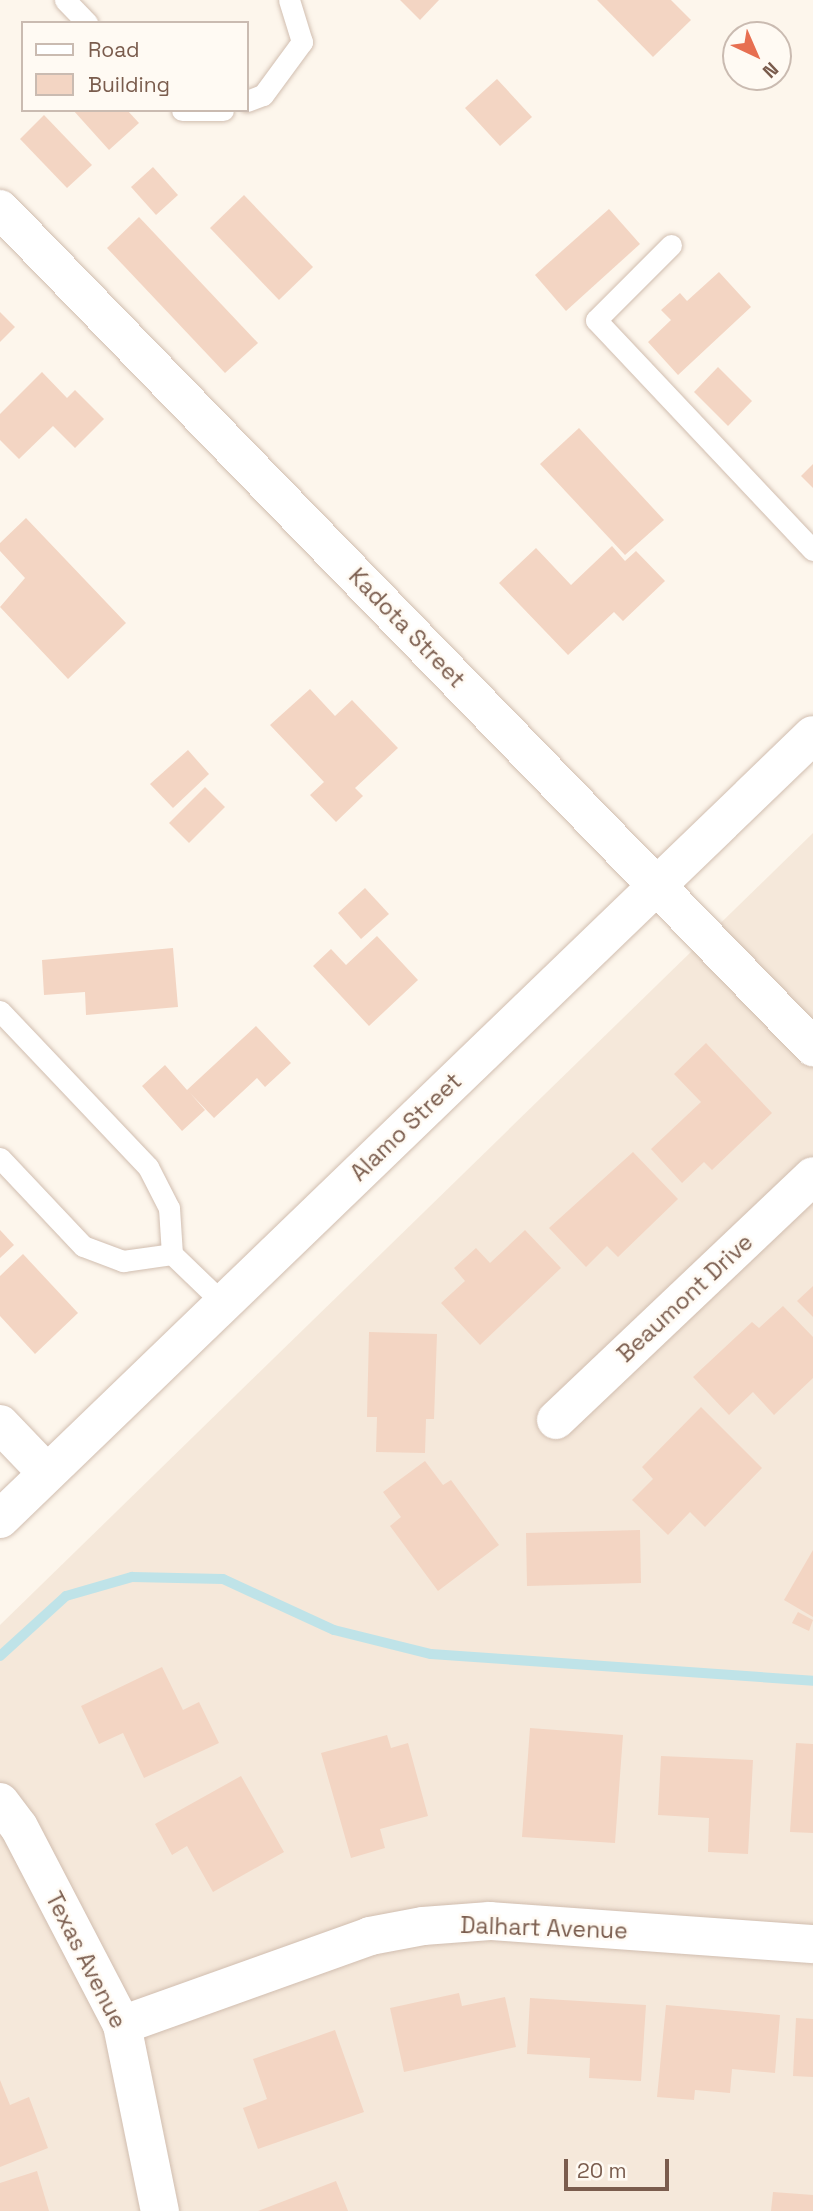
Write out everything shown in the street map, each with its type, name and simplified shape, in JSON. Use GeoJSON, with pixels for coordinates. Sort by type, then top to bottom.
{"type":"FeatureCollection","features":[{"type":"Feature","properties":{"kind":"street","name":"Kadota Street"},"geometry":{"type":"LineString","coordinates":[[0,209],[813,1047]]}},
{"type":"Feature","properties":{"kind":"street","name":"Alamo Street"},"geometry":{"type":"LineString","coordinates":[[0,1519],[813,735]]}},
{"type":"Feature","properties":{"kind":"street","name":"Beaumont Drive"},"geometry":{"type":"LineString","coordinates":[[556,1420],[813,1176]]}},
{"type":"Feature","properties":{"kind":"street"},"geometry":{"type":"LineString","coordinates":[[0,1424],[46,1472]]}},
{"type":"Feature","properties":{"kind":"street","name":"Texas Avenue"},"geometry":{"type":"LineString","coordinates":[[0,1802],[19,1827],[122,2025],[160,2211]]}},
{"type":"Feature","properties":{"kind":"street","name":"Dalhart Avenue"},"geometry":{"type":"LineString","coordinates":[[122,2025],[370,1936],[424,1926],[490,1922],[813,1944]]}},
{"type":"Feature","properties":{"kind":"lane"},"geometry":{"type":"LineString","coordinates":[[65,0],[85,21]]}},
{"type":"Feature","properties":{"kind":"lane"},"geometry":{"type":"LineString","coordinates":[[248,101],[263,95],[302,43],[289,0]]}},
{"type":"Feature","properties":{"kind":"lane"},"geometry":{"type":"LineString","coordinates":[[671,245],[596,320],[813,550]]}},
{"type":"Feature","properties":{"kind":"lane"},"geometry":{"type":"LineString","coordinates":[[0,1011],[148,1167],[169,1208],[172,1254],[223,1303]]}},
{"type":"Feature","properties":{"kind":"lane"},"geometry":{"type":"LineString","coordinates":[[0,1158],[83,1246],[122,1261],[172,1254]]}},
{"type":"Feature","properties":{"kind":"shaded area"},"geometry":{"type":"Polygon","coordinates":[[[813,833],[813,2211],[0,2211],[0,1625],[813,833]]]}},
{"type":"Feature","properties":{"kind":"building"},"geometry":{"type":"Polygon","coordinates":[[[400,0],[439,0],[420,20],[400,0]]]}},
{"type":"Feature","properties":{"kind":"building"},"geometry":{"type":"Polygon","coordinates":[[[597,0],[671,0],[691,20],[653,57],[597,0]]]}},
{"type":"Feature","properties":{"kind":"building"},"geometry":{"type":"Polygon","coordinates":[[[497,79],[532,117],[500,146],[465,108],[497,79]]]}},
{"type":"Feature","properties":{"kind":"building"},"geometry":{"type":"Polygon","coordinates":[[[75,112],[129,112],[139,123],[109,150],[75,112]]]}},
{"type":"Feature","properties":{"kind":"building"},"geometry":{"type":"Polygon","coordinates":[[[44,115],[92,165],[67,188],[20,139],[44,115]]]}},
{"type":"Feature","properties":{"kind":"building"},"geometry":{"type":"Polygon","coordinates":[[[153,167],[178,195],[156,215],[131,187],[153,167]]]}},
{"type":"Feature","properties":{"kind":"building"},"geometry":{"type":"Polygon","coordinates":[[[244,195],[313,267],[279,300],[210,228],[244,195]]]}},
{"type":"Feature","properties":{"kind":"building"},"geometry":{"type":"Polygon","coordinates":[[[609,209],[640,244],[566,311],[535,275],[609,209]]]}},
{"type":"Feature","properties":{"kind":"building"},"geometry":{"type":"Polygon","coordinates":[[[139,217],[258,343],[225,373],[107,248],[139,217]]]}},
{"type":"Feature","properties":{"kind":"building"},"geometry":{"type":"Polygon","coordinates":[[[719,272],[751,307],[678,375],[648,342],[671,320],[661,310],[680,293],[687,301],[719,272]]]}},
{"type":"Feature","properties":{"kind":"building"},"geometry":{"type":"Polygon","coordinates":[[[0,312],[15,327],[0,342],[0,312]]]}},
{"type":"Feature","properties":{"kind":"building"},"geometry":{"type":"Polygon","coordinates":[[[718,367],[752,401],[728,426],[694,392],[718,367]]]}},
{"type":"Feature","properties":{"kind":"building"},"geometry":{"type":"Polygon","coordinates":[[[42,372],[67,398],[75,390],[104,419],[75,448],[53,426],[19,459],[0,440],[0,414],[42,372]]]}},
{"type":"Feature","properties":{"kind":"building"},"geometry":{"type":"Polygon","coordinates":[[[579,428],[664,520],[625,555],[540,464],[579,428]]]}},
{"type":"Feature","properties":{"kind":"building"},"geometry":{"type":"Polygon","coordinates":[[[813,464],[813,488],[801,476],[813,464]]]}},
{"type":"Feature","properties":{"kind":"building"},"geometry":{"type":"Polygon","coordinates":[[[26,518],[126,623],[68,679],[0,607],[25,578],[0,551],[0,543],[26,518]]]}},
{"type":"Feature","properties":{"kind":"building"},"geometry":{"type":"Polygon","coordinates":[[[612,546],[625,561],[636,551],[665,581],[623,621],[614,612],[568,655],[499,583],[536,548],[571,585],[612,546]]]}},
{"type":"Feature","properties":{"kind":"building"},"geometry":{"type":"Polygon","coordinates":[[[310,689],[335,716],[352,700],[398,748],[355,788],[363,796],[336,822],[310,795],[324,782],[270,725],[310,689]]]}},
{"type":"Feature","properties":{"kind":"building"},"geometry":{"type":"Polygon","coordinates":[[[188,750],[209,774],[173,808],[150,784],[188,750]]]}},
{"type":"Feature","properties":{"kind":"building"},"geometry":{"type":"Polygon","coordinates":[[[205,787],[225,807],[189,843],[169,823],[205,787]]]}},
{"type":"Feature","properties":{"kind":"building"},"geometry":{"type":"Polygon","coordinates":[[[365,888],[389,914],[361,939],[338,913],[365,888]]]}},
{"type":"Feature","properties":{"kind":"building"},"geometry":{"type":"Polygon","coordinates":[[[377,936],[418,980],[369,1026],[313,966],[331,949],[346,965],[377,936]]]}},
{"type":"Feature","properties":{"kind":"building"},"geometry":{"type":"Polygon","coordinates":[[[173,948],[178,1007],[86,1015],[85,992],[44,995],[42,960],[173,948]]]}},
{"type":"Feature","properties":{"kind":"building"},"geometry":{"type":"Polygon","coordinates":[[[256,1026],[291,1063],[265,1087],[257,1078],[214,1118],[190,1093],[205,1110],[182,1131],[142,1086],[165,1065],[187,1090],[256,1026]]]}},
{"type":"Feature","properties":{"kind":"building"},"geometry":{"type":"Polygon","coordinates":[[[706,1043],[772,1113],[712,1170],[704,1162],[682,1183],[651,1149],[701,1102],[674,1074],[706,1043]]]}},
{"type":"Feature","properties":{"kind":"building"},"geometry":{"type":"Polygon","coordinates":[[[633,1152],[678,1199],[618,1257],[607,1246],[586,1267],[549,1228],[633,1152]]]}},
{"type":"Feature","properties":{"kind":"building"},"geometry":{"type":"Polygon","coordinates":[[[0,1230],[14,1245],[0,1258],[0,1230]]]}},
{"type":"Feature","properties":{"kind":"building"},"geometry":{"type":"Polygon","coordinates":[[[525,1230],[561,1268],[480,1345],[441,1303],[465,1281],[454,1268],[476,1248],[490,1263],[525,1230]]]}},
{"type":"Feature","properties":{"kind":"building"},"geometry":{"type":"Polygon","coordinates":[[[23,1254],[78,1313],[35,1354],[0,1316],[0,1276],[23,1254]]]}},
{"type":"Feature","properties":{"kind":"building"},"geometry":{"type":"Polygon","coordinates":[[[813,1286],[813,1317],[797,1301],[813,1286]]]}},
{"type":"Feature","properties":{"kind":"building"},"geometry":{"type":"Polygon","coordinates":[[[783,1306],[813,1337],[813,1378],[774,1415],[753,1392],[729,1415],[693,1377],[752,1322],[759,1328],[783,1306]]]}},
{"type":"Feature","properties":{"kind":"building"},"geometry":{"type":"Polygon","coordinates":[[[369,1332],[437,1334],[434,1419],[426,1419],[425,1453],[376,1452],[377,1417],[367,1417],[369,1332]]]}},
{"type":"Feature","properties":{"kind":"building"},"geometry":{"type":"Polygon","coordinates":[[[701,1407],[762,1468],[705,1527],[690,1512],[668,1535],[632,1500],[653,1479],[642,1467],[701,1407]]]}},
{"type":"Feature","properties":{"kind":"building"},"geometry":{"type":"Polygon","coordinates":[[[425,1461],[443,1485],[451,1480],[499,1545],[438,1591],[390,1526],[401,1517],[383,1492],[425,1461]]]}},
{"type":"Feature","properties":{"kind":"building"},"geometry":{"type":"Polygon","coordinates":[[[640,1530],[641,1583],[527,1586],[526,1533],[640,1530]]]}},
{"type":"Feature","properties":{"kind":"building"},"geometry":{"type":"Polygon","coordinates":[[[813,1550],[813,1617],[784,1600],[813,1550]]]}},
{"type":"Feature","properties":{"kind":"building"},"geometry":{"type":"Polygon","coordinates":[[[798,1612],[813,1620],[809,1631],[792,1623],[798,1612]]]}},
{"type":"Feature","properties":{"kind":"building"},"geometry":{"type":"Polygon","coordinates":[[[162,1667],[183,1710],[199,1702],[219,1743],[144,1778],[123,1733],[99,1744],[81,1706],[162,1667]]]}},
{"type":"Feature","properties":{"kind":"building"},"geometry":{"type":"Polygon","coordinates":[[[530,1728],[623,1735],[615,1843],[522,1837],[530,1728]]]}},
{"type":"Feature","properties":{"kind":"building"},"geometry":{"type":"Polygon","coordinates":[[[387,1735],[391,1748],[408,1743],[428,1816],[380,1829],[385,1848],[351,1858],[321,1753],[387,1735]]]}},
{"type":"Feature","properties":{"kind":"building"},"geometry":{"type":"Polygon","coordinates":[[[796,1743],[813,1744],[813,1833],[790,1832],[796,1743]]]}},
{"type":"Feature","properties":{"kind":"building"},"geometry":{"type":"Polygon","coordinates":[[[661,1756],[753,1760],[748,1854],[708,1852],[709,1818],[658,1815],[661,1756]]]}},
{"type":"Feature","properties":{"kind":"building"},"geometry":{"type":"Polygon","coordinates":[[[241,1776],[284,1852],[213,1892],[187,1846],[172,1855],[155,1824],[241,1776]]]}},
{"type":"Feature","properties":{"kind":"building"},"geometry":{"type":"Polygon","coordinates":[[[459,1993],[462,2006],[505,1997],[516,2047],[404,2072],[390,2008],[459,1993]]]}},
{"type":"Feature","properties":{"kind":"building"},"geometry":{"type":"Polygon","coordinates":[[[530,1998],[646,2005],[641,2081],[589,2078],[590,2058],[527,2054],[530,1998]]]}},
{"type":"Feature","properties":{"kind":"building"},"geometry":{"type":"Polygon","coordinates":[[[666,2005],[780,2015],[775,2073],[732,2069],[730,2093],[695,2090],[694,2100],[657,2097],[666,2005]]]}},
{"type":"Feature","properties":{"kind":"building"},"geometry":{"type":"Polygon","coordinates":[[[796,2018],[813,2019],[813,2077],[793,2076],[796,2018]]]}},
{"type":"Feature","properties":{"kind":"building"},"geometry":{"type":"Polygon","coordinates":[[[335,2030],[364,2112],[258,2149],[243,2108],[267,2099],[253,2059],[335,2030]]]}},
{"type":"Feature","properties":{"kind":"building"},"geometry":{"type":"Polygon","coordinates":[[[0,2080],[10,2105],[29,2097],[48,2148],[0,2167],[0,2080]]]}},
{"type":"Feature","properties":{"kind":"building"},"geometry":{"type":"Polygon","coordinates":[[[37,2171],[49,2211],[0,2211],[0,2183],[37,2171]]]}},
{"type":"Feature","properties":{"kind":"building"},"geometry":{"type":"Polygon","coordinates":[[[336,2181],[348,2211],[258,2211],[336,2181]]]}},
{"type":"Feature","properties":{"kind":"building"},"geometry":{"type":"Polygon","coordinates":[[[773,2192],[813,2195],[813,2211],[771,2211],[773,2192]]]}},
{"type":"Feature","properties":{"kind":"waterway"},"geometry":{"type":"LineString","coordinates":[[0,1656],[66,1596],[132,1577],[223,1579],[334,1630],[431,1654],[813,1681]]}}]}
